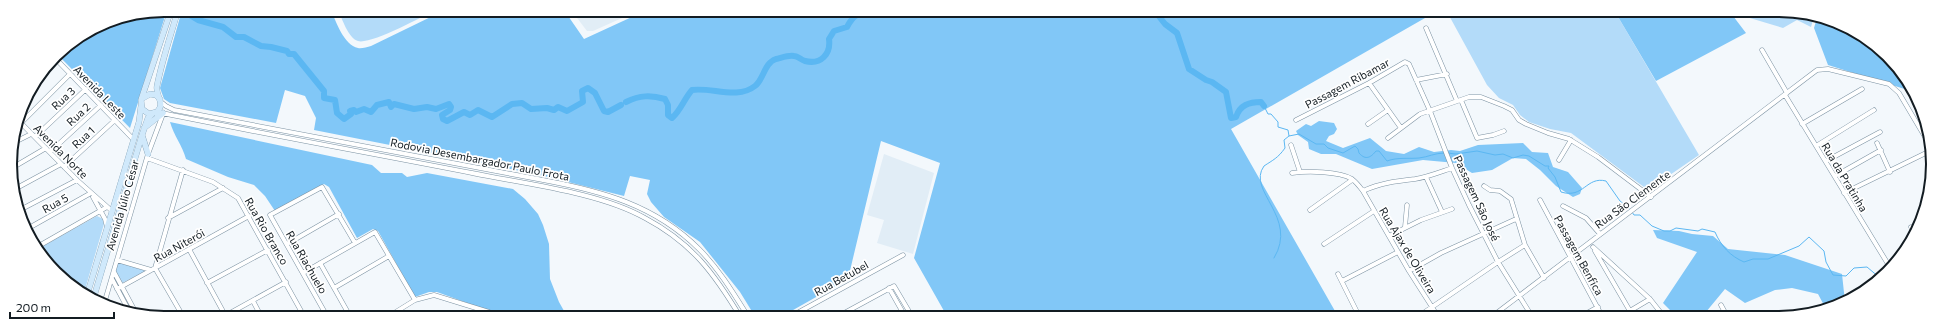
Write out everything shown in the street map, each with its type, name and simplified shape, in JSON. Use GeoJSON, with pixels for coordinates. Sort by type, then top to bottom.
{"type":"FeatureCollection","features":[{"type":"Feature","properties":{"kind":"main road"},"geometry":{"type":"LineString","coordinates":[[157,113],[146,113],[141,106],[169,17]]}},
{"type":"Feature","properties":{"kind":"main road"},"geometry":{"type":"LineString","coordinates":[[144,128],[161,108],[156,88],[176,17]]}},
{"type":"Feature","properties":{"kind":"main road"},"geometry":{"type":"LineString","coordinates":[[143,98],[147,94],[153,94],[160,100]]}},
{"type":"Feature","properties":{"kind":"main road","name":"Avenida Júlio César"},"geometry":{"type":"LineString","coordinates":[[88,290],[107,227],[109,209],[133,139],[141,106]]}},
{"type":"Feature","properties":{"kind":"main road","name":"Avenida Júlio César"},"geometry":{"type":"LineString","coordinates":[[95,294],[144,128],[148,118],[157,113]]}},
{"type":"Feature","properties":{"kind":"main road"},"geometry":{"type":"LineString","coordinates":[[142,135],[147,156]]}},
{"type":"Feature","properties":{"kind":"street"},"geometry":{"type":"LineString","coordinates":[[1426,28],[1474,135],[1479,139],[1504,131]]}},
{"type":"Feature","properties":{"kind":"street","name":"Rua da Pratinha"},"geometry":{"type":"LineString","coordinates":[[1762,50],[1802,124],[1888,263]]}},
{"type":"Feature","properties":{"kind":"street","name":"Avenida Leste"},"geometry":{"type":"LineString","coordinates":[[58,62],[86,89],[133,139]]}},
{"type":"Feature","properties":{"kind":"street","name":"Passagem São José"},"geometry":{"type":"LineString","coordinates":[[1405,62],[1409,64],[1430,111],[1452,168],[1483,233],[1498,262],[1528,311]]}},
{"type":"Feature","properties":{"kind":"street","name":"Passagem Ribamar"},"geometry":{"type":"LineString","coordinates":[[1296,120],[1369,83],[1405,62]]}},
{"type":"Feature","properties":{"kind":"street","name":"Rua São Clemente"},"geometry":{"type":"LineString","coordinates":[[1500,311],[1817,70],[1822,68],[1872,78],[1889,84],[1899,93],[1922,133]]}},
{"type":"Feature","properties":{"kind":"street"},"geometry":{"type":"LineString","coordinates":[[25,117],[70,74]]}},
{"type":"Feature","properties":{"kind":"street"},"geometry":{"type":"LineString","coordinates":[[1416,80],[1447,74]]}},
{"type":"Feature","properties":{"kind":"street"},"geometry":{"type":"LineString","coordinates":[[1369,83],[1401,128]]}},
{"type":"Feature","properties":{"kind":"street","name":"Rua 3"},"geometry":{"type":"LineString","coordinates":[[35,137],[86,89]]}},
{"type":"Feature","properties":{"kind":"street"},"geometry":{"type":"LineString","coordinates":[[1802,124],[1862,90]]}},
{"type":"Feature","properties":{"kind":"street"},"geometry":{"type":"LineString","coordinates":[[1388,138],[1420,114],[1469,97],[1481,97],[1512,110],[1519,120],[1526,124],[1571,140],[1651,197]]}},
{"type":"Feature","properties":{"kind":"street","name":"Rodovia Desembargador Paulo Frota"},"geometry":{"type":"LineString","coordinates":[[160,100],[166,106],[174,110],[557,182],[590,189],[615,197],[662,219],[700,249],[715,267],[744,311]]}},
{"type":"Feature","properties":{"kind":"street","name":"Rua 2"},"geometry":{"type":"LineString","coordinates":[[50,152],[101,105]]}},
{"type":"Feature","properties":{"kind":"street"},"geometry":{"type":"LineString","coordinates":[[1368,124],[1388,110]]}},
{"type":"Feature","properties":{"kind":"street"},"geometry":{"type":"LineString","coordinates":[[1816,146],[1874,110]]}},
{"type":"Feature","properties":{"kind":"street","name":"Rodovia Desembargador Paulo Frota"},"geometry":{"type":"LineString","coordinates":[[157,113],[533,185],[609,202],[642,216],[680,240],[707,267],[736,311]]}},
{"type":"Feature","properties":{"kind":"street","name":"Avenida Júlio César"},"geometry":{"type":"LineString","coordinates":[[106,299],[147,156],[157,113]]}},
{"type":"Feature","properties":{"kind":"street","name":"Rua 1"},"geometry":{"type":"LineString","coordinates":[[19,187],[63,165],[115,120]]}},
{"type":"Feature","properties":{"kind":"street","name":"Avenida Norte"},"geometry":{"type":"LineString","coordinates":[[22,125],[91,193]]}},
{"type":"Feature","properties":{"kind":"street"},"geometry":{"type":"LineString","coordinates":[[1826,161],[1880,132]]}},
{"type":"Feature","properties":{"kind":"street"},"geometry":{"type":"LineString","coordinates":[[19,140],[31,134]]}},
{"type":"Feature","properties":{"kind":"street"},"geometry":{"type":"LineString","coordinates":[[1559,160],[1571,140]]}},
{"type":"Feature","properties":{"kind":"street"},"geometry":{"type":"LineString","coordinates":[[1877,143],[1890,172]]}},
{"type":"Feature","properties":{"kind":"street"},"geometry":{"type":"LineString","coordinates":[[1291,145],[1300,172]]}},
{"type":"Feature","properties":{"kind":"street"},"geometry":{"type":"LineString","coordinates":[[17,165],[46,148]]}},
{"type":"Feature","properties":{"kind":"street"},"geometry":{"type":"LineString","coordinates":[[1835,176],[1881,150]]}},
{"type":"Feature","properties":{"kind":"street"},"geometry":{"type":"LineString","coordinates":[[1844,193],[1890,172],[1926,153]]}},
{"type":"Feature","properties":{"kind":"street","name":"Rua Rio Branco"},"geometry":{"type":"LineString","coordinates":[[147,156],[213,182],[238,198],[301,311]]}},
{"type":"Feature","properties":{"kind":"street"},"geometry":{"type":"LineString","coordinates":[[1363,191],[1398,180],[1426,177],[1452,168]]}},
{"type":"Feature","properties":{"kind":"street"},"geometry":{"type":"LineString","coordinates":[[153,269],[183,170]]}},
{"type":"Feature","properties":{"kind":"street"},"geometry":{"type":"LineString","coordinates":[[1292,173],[1300,172],[1341,175],[1352,180]]}},
{"type":"Feature","properties":{"kind":"street"},"geometry":{"type":"LineString","coordinates":[[1426,177],[1442,212]]}},
{"type":"Feature","properties":{"kind":"street"},"geometry":{"type":"LineString","coordinates":[[24,208],[77,180]]}},
{"type":"Feature","properties":{"kind":"street"},"geometry":{"type":"LineString","coordinates":[[1310,210],[1352,180]]}},
{"type":"Feature","properties":{"kind":"street","name":"Rua Ajax de Oliveira"},"geometry":{"type":"LineString","coordinates":[[1352,180],[1363,191],[1409,271],[1434,311]]}},
{"type":"Feature","properties":{"kind":"street"},"geometry":{"type":"LineString","coordinates":[[1484,186],[1490,190],[1500,191],[1509,196],[1514,206],[1516,219],[1525,246],[1544,278]]}},
{"type":"Feature","properties":{"kind":"street","name":"Rua Riachuelo"},"geometry":{"type":"LineString","coordinates":[[324,311],[270,215],[320,187],[324,190],[338,214]]}},
{"type":"Feature","properties":{"kind":"street"},"geometry":{"type":"LineString","coordinates":[[168,218],[224,188]]}},
{"type":"Feature","properties":{"kind":"street"},"geometry":{"type":"LineString","coordinates":[[91,193],[109,209]]}},
{"type":"Feature","properties":{"kind":"street"},"geometry":{"type":"LineString","coordinates":[[91,193],[101,211],[107,227]]}},
{"type":"Feature","properties":{"kind":"street","name":"Rua 5"},"geometry":{"type":"LineString","coordinates":[[31,227],[91,193]]}},
{"type":"Feature","properties":{"kind":"street","name":"Passagem Benfica"},"geometry":{"type":"LineString","coordinates":[[1540,200],[1600,311]]}},
{"type":"Feature","properties":{"kind":"street"},"geometry":{"type":"LineString","coordinates":[[92,216],[97,203]]}},
{"type":"Feature","properties":{"kind":"street"},"geometry":{"type":"LineString","coordinates":[[1406,227],[1407,205]]}},
{"type":"Feature","properties":{"kind":"street"},"geometry":{"type":"LineString","coordinates":[[1563,206],[1586,218],[1600,234]]}},
{"type":"Feature","properties":{"kind":"street"},"geometry":{"type":"LineString","coordinates":[[41,245],[101,211],[109,209]]}},
{"type":"Feature","properties":{"kind":"street"},"geometry":{"type":"LineString","coordinates":[[1389,236],[1406,227],[1452,209]]}},
{"type":"Feature","properties":{"kind":"street"},"geometry":{"type":"LineString","coordinates":[[1324,244],[1374,211]]}},
{"type":"Feature","properties":{"kind":"street"},"geometry":{"type":"LineString","coordinates":[[287,244],[338,214],[355,243]]}},
{"type":"Feature","properties":{"kind":"street","name":"Rua Niterói"},"geometry":{"type":"LineString","coordinates":[[117,289],[249,216]]}},
{"type":"Feature","properties":{"kind":"street"},"geometry":{"type":"LineString","coordinates":[[1409,271],[1441,253],[1516,219]]}},
{"type":"Feature","properties":{"kind":"street"},"geometry":{"type":"LineString","coordinates":[[303,273],[375,232],[415,300]]}},
{"type":"Feature","properties":{"kind":"street"},"geometry":{"type":"LineString","coordinates":[[1589,242],[1630,310],[1650,299]]}},
{"type":"Feature","properties":{"kind":"street"},"geometry":{"type":"LineString","coordinates":[[1425,311],[1498,262],[1525,246]]}},
{"type":"Feature","properties":{"kind":"street"},"geometry":{"type":"LineString","coordinates":[[1593,248],[1650,299],[1659,311]]}},
{"type":"Feature","properties":{"kind":"street"},"geometry":{"type":"LineString","coordinates":[[189,249],[220,311]]}},
{"type":"Feature","properties":{"kind":"street"},"geometry":{"type":"LineString","coordinates":[[207,283],[268,250]]}},
{"type":"Feature","properties":{"kind":"street"},"geometry":{"type":"LineString","coordinates":[[1342,281],[1398,252]]}},
{"type":"Feature","properties":{"kind":"street","name":"Rua Betubel"},"geometry":{"type":"LineString","coordinates":[[801,311],[903,255]]}},
{"type":"Feature","properties":{"kind":"street"},"geometry":{"type":"LineString","coordinates":[[334,288],[389,256]]}},
{"type":"Feature","properties":{"kind":"street"},"geometry":{"type":"LineString","coordinates":[[117,260],[153,269],[180,311]]}},
{"type":"Feature","properties":{"kind":"street"},"geometry":{"type":"LineString","coordinates":[[320,263],[347,311]]}},
{"type":"Feature","properties":{"kind":"street"},"geometry":{"type":"LineString","coordinates":[[114,272],[133,308]]}},
{"type":"Feature","properties":{"kind":"street"},"geometry":{"type":"LineString","coordinates":[[1338,274],[1357,311]]}},
{"type":"Feature","properties":{"kind":"street"},"geometry":{"type":"LineString","coordinates":[[112,279],[126,306]]}},
{"type":"Feature","properties":{"kind":"street"},"geometry":{"type":"LineString","coordinates":[[234,311],[286,282]]}},
{"type":"Feature","properties":{"kind":"street"},"geometry":{"type":"LineString","coordinates":[[848,311],[894,286],[908,311]]}},
{"type":"Feature","properties":{"kind":"street"},"geometry":{"type":"LineString","coordinates":[[889,288],[902,311]]}},
{"type":"Feature","properties":{"kind":"street"},"geometry":{"type":"LineString","coordinates":[[398,311],[415,300],[430,295],[438,295],[479,311]]}},
{"type":"Feature","properties":{"kind":"street"},"geometry":{"type":"LineString","coordinates":[[253,301],[258,311]]}},
{"type":"Feature","properties":{"kind":"street"},"geometry":{"type":"LineString","coordinates":[[1721,305],[1724,311]]}},
{"type":"Feature","properties":{"kind":"street"},"geometry":{"type":"LineString","coordinates":[[1591,311],[1598,307]]}},
{"type":"Feature","properties":{"kind":"shaded area"},"geometry":{"type":"Polygon","coordinates":[[[165,17],[130,128],[61,59],[82,42],[108,28],[145,18],[165,17]]]}},
{"type":"Feature","properties":{"kind":"shaded area"},"geometry":{"type":"Polygon","coordinates":[[[180,17],[334,17],[345,38],[353,46],[361,48],[371,46],[431,17],[569,17],[584,39],[632,17],[1427,17],[1231,129],[1335,311],[944,311],[914,258],[940,163],[881,141],[848,279],[791,311],[752,311],[740,292],[700,242],[664,217],[651,202],[647,194],[650,180],[630,176],[624,196],[536,174],[314,130],[316,118],[305,96],[285,90],[276,123],[170,103],[164,99],[160,88],[180,17]]]}},
{"type":"Feature","properties":{"kind":"shaded area"},"geometry":{"type":"Polygon","coordinates":[[[341,17],[421,17],[396,30],[364,41],[354,39],[341,17]]]}},
{"type":"Feature","properties":{"kind":"shaded area"},"geometry":{"type":"Polygon","coordinates":[[[576,17],[624,17],[593,31],[587,31],[576,17]]]}},
{"type":"Feature","properties":{"kind":"shaded area"},"geometry":{"type":"Polygon","coordinates":[[[1450,17],[1618,17],[1699,155],[1648,190],[1571,133],[1550,129],[1529,122],[1520,115],[1513,105],[1499,98],[1487,85],[1450,17]]]}},
{"type":"Feature","properties":{"kind":"shaded area"},"geometry":{"type":"Polygon","coordinates":[[[1618,17],[1734,17],[1746,33],[1656,81],[1618,17]]]}},
{"type":"Feature","properties":{"kind":"shaded area"},"geometry":{"type":"Polygon","coordinates":[[[1746,17],[1789,17],[1813,21],[1811,27],[1797,20],[1783,28],[1746,17]]]}},
{"type":"Feature","properties":{"kind":"shaded area"},"geometry":{"type":"Polygon","coordinates":[[[1817,22],[1844,32],[1861,42],[1876,53],[1890,67],[1905,89],[1828,65],[1814,28],[1817,22]]]}},
{"type":"Feature","properties":{"kind":"shaded area"},"geometry":{"type":"Polygon","coordinates":[[[1319,121],[1334,123],[1337,129],[1326,141],[1343,148],[1370,138],[1386,151],[1404,154],[1419,147],[1434,152],[1451,150],[1460,151],[1478,145],[1523,143],[1532,152],[1548,153],[1553,167],[1568,172],[1582,188],[1580,194],[1573,197],[1556,186],[1526,159],[1513,158],[1492,170],[1472,173],[1456,163],[1423,160],[1372,169],[1336,154],[1321,154],[1309,149],[1308,142],[1298,135],[1296,131],[1306,124],[1311,126],[1319,121]]]}},
{"type":"Feature","properties":{"kind":"shaded area"},"geometry":{"type":"Polygon","coordinates":[[[170,122],[372,165],[381,173],[402,173],[407,177],[427,173],[513,189],[525,199],[538,214],[543,225],[549,244],[550,279],[564,311],[489,311],[437,292],[429,292],[415,297],[378,231],[373,229],[357,238],[329,187],[324,184],[275,211],[265,196],[254,185],[228,177],[186,159],[170,122]]]}},
{"type":"Feature","properties":{"kind":"shaded area"},"geometry":{"type":"Polygon","coordinates":[[[884,154],[934,173],[913,254],[877,243],[884,220],[867,215],[884,154]]]}},
{"type":"Feature","properties":{"kind":"shaded area"},"geometry":{"type":"Polygon","coordinates":[[[97,216],[103,219],[104,224],[85,288],[67,275],[53,261],[42,247],[97,216]]]}},
{"type":"Feature","properties":{"kind":"shaded area"},"geometry":{"type":"Polygon","coordinates":[[[1653,230],[1679,231],[1713,236],[1728,249],[1785,255],[1842,274],[1844,296],[1823,304],[1818,294],[1792,288],[1775,290],[1745,303],[1725,289],[1707,311],[1671,311],[1663,303],[1697,252],[1657,238],[1653,230]]]}},
{"type":"Feature","properties":{"kind":"shaded area"},"geometry":{"type":"Polygon","coordinates":[[[118,262],[146,271],[122,283],[115,272],[118,262]]]}},
{"type":"Feature","properties":{"kind":"waterway"},"geometry":{"type":"LineString","coordinates":[[193,17],[198,20],[223,27],[236,37],[244,37],[261,46],[271,47],[287,51],[289,54],[294,54],[324,91],[324,98],[335,100],[337,113],[344,119],[351,114],[350,111],[354,110],[356,112],[364,109],[371,112],[377,105],[389,102],[391,107],[394,104],[414,109],[427,107],[436,109],[449,104],[451,107],[450,110],[442,115],[443,119],[447,121],[464,112],[470,115],[478,110],[492,117],[512,104],[522,103],[531,109],[547,108],[554,110],[558,107],[567,111],[583,102],[582,91],[588,88],[595,93],[604,111],[608,112],[621,105]]}},
{"type":"Feature","properties":{"kind":"waterway"},"geometry":{"type":"LineString","coordinates":[[626,102],[646,96],[665,99],[668,105],[668,115],[672,118],[678,112],[692,90],[732,93],[748,90],[758,83],[766,67],[776,59],[792,56],[811,62],[820,60],[827,54],[829,39],[834,31],[847,27],[854,17]]}},
{"type":"Feature","properties":{"kind":"waterway"},"geometry":{"type":"LineString","coordinates":[[1160,17],[1165,24],[1177,33],[1189,69],[1226,92],[1231,118],[1236,117],[1240,110],[1246,105],[1261,102],[1264,106]]}},
{"type":"Feature","properties":{"kind":"waterway"},"geometry":{"type":"LineString","coordinates":[[1264,106],[1268,114],[1271,114],[1278,122],[1278,127],[1288,130],[1289,136],[1299,134],[1316,144],[1324,144],[1328,148],[1343,153],[1355,146],[1359,153],[1364,157],[1368,157],[1376,151],[1379,151],[1387,161],[1419,158],[1444,153]]}},
{"type":"Feature","properties":{"kind":"waterway"},"geometry":{"type":"LineString","coordinates":[[1274,258],[1280,243],[1280,230],[1277,217],[1261,185],[1260,175],[1264,166],[1278,157],[1285,148],[1284,140],[1289,136]]}},
{"type":"Feature","properties":{"kind":"waterway"},"geometry":{"type":"LineString","coordinates":[[1447,153],[1456,154],[1477,151],[1495,155],[1503,154],[1513,158],[1523,155],[1529,156],[1545,166],[1549,166],[1548,168],[1555,177],[1561,192],[1575,193],[1589,184],[1599,180],[1606,181],[1620,201],[1630,209]]}},
{"type":"Feature","properties":{"kind":"waterway"},"geometry":{"type":"LineString","coordinates":[[1632,212],[1634,215],[1640,215],[1652,226],[1664,231],[1670,231],[1676,228],[1698,231],[1702,229],[1715,232],[1726,250],[1734,257],[1744,262],[1753,259],[1768,259],[1799,246],[1809,237],[1824,251],[1826,262],[1833,275],[1846,276],[1854,268],[1867,267],[1876,275]]}}]}
